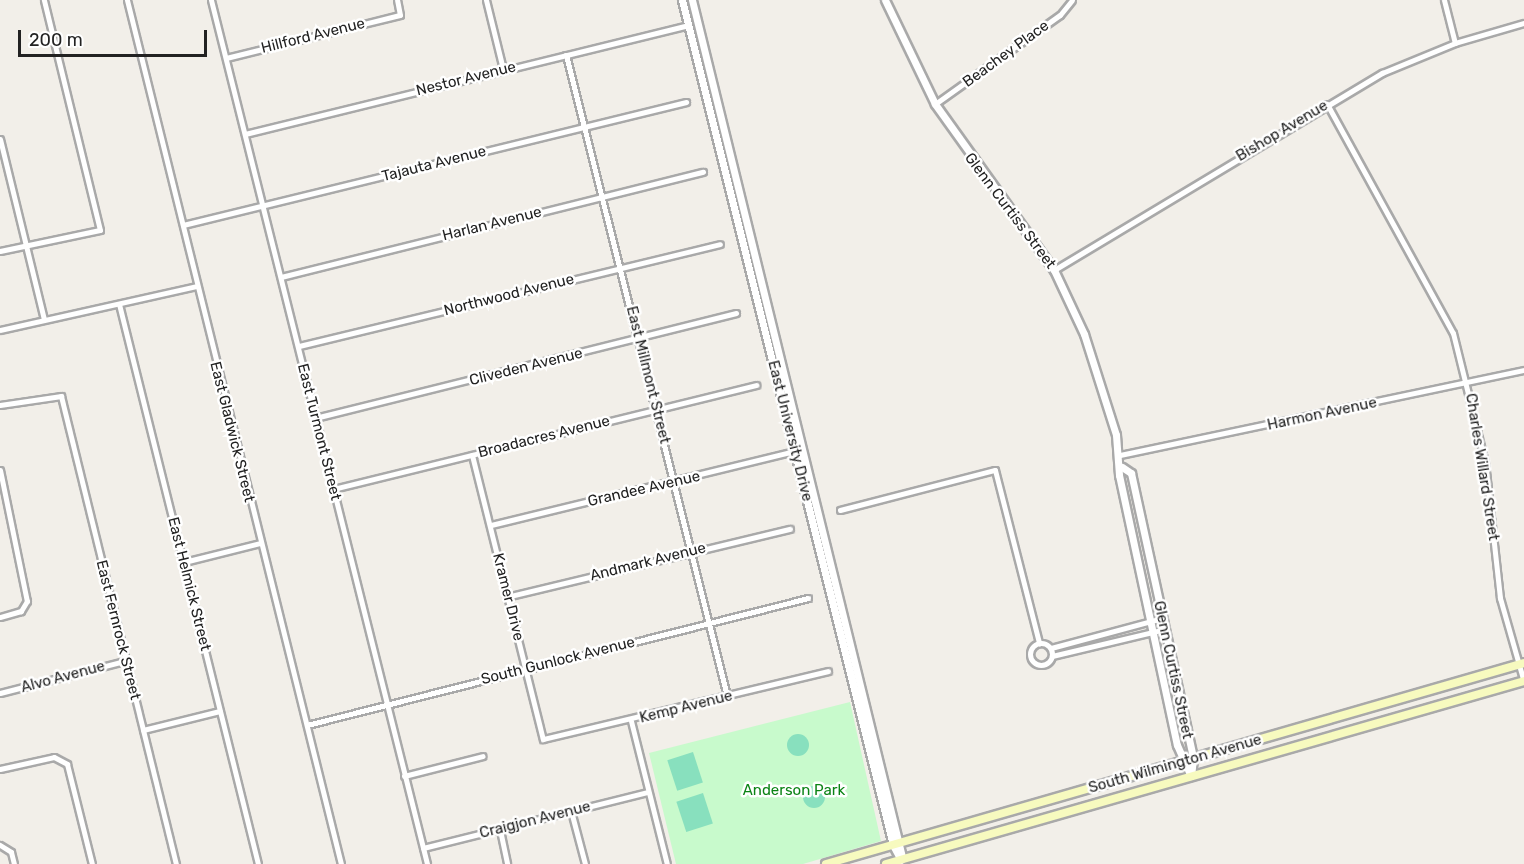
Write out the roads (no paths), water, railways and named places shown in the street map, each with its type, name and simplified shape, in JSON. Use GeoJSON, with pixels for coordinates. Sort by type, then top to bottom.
{"type":"FeatureCollection","features":[{"type":"Feature","properties":{"kind":"main road","name":"South Wilmington Avenue"},"geometry":{"type":"LineString","coordinates":[[826,864],[1522,664]]}},
{"type":"Feature","properties":{"kind":"main road","name":"South Wilmington Avenue"},"geometry":{"type":"LineString","coordinates":[[886,864],[902,862],[1191,776],[1524,681]]}},
{"type":"Feature","properties":{"kind":"street"},"geometry":{"type":"LineString","coordinates":[[0,251],[100,230],[45,0]]}},
{"type":"Feature","properties":{"kind":"street","name":"East Gladwick Street"},"geometry":{"type":"LineString","coordinates":[[127,0],[341,864]]}},
{"type":"Feature","properties":{"kind":"street","name":"East Turmont Street"},"geometry":{"type":"LineString","coordinates":[[211,0],[299,346],[426,864]]}},
{"type":"Feature","properties":{"kind":"street","name":"Hillford Avenue"},"geometry":{"type":"LineString","coordinates":[[226,58],[400,15],[396,0]]}},
{"type":"Feature","properties":{"kind":"street"},"geometry":{"type":"LineString","coordinates":[[486,0],[503,69]]}},
{"type":"Feature","properties":{"kind":"street","name":"East University Drive"},"geometry":{"type":"LineString","coordinates":[[682,0],[893,845],[902,862]]}},
{"type":"Feature","properties":{"kind":"street","name":"East University Drive"},"geometry":{"type":"LineString","coordinates":[[692,0],[902,842],[902,862]]}},
{"type":"Feature","properties":{"kind":"street","name":"Glenn Curtiss Street"},"geometry":{"type":"LineString","coordinates":[[885,0],[935,104],[1054,270],[1084,334],[1120,455],[1122,467],[1119,476],[1181,762],[1191,776]]}},
{"type":"Feature","properties":{"kind":"street","name":"Beachey Place"},"geometry":{"type":"LineString","coordinates":[[935,104],[1057,18],[1072,0]]}},
{"type":"Feature","properties":{"kind":"street"},"geometry":{"type":"LineString","coordinates":[[1444,0],[1455,43]]}},
{"type":"Feature","properties":{"kind":"street"},"geometry":{"type":"LineString","coordinates":[[688,25],[697,22]]}},
{"type":"Feature","properties":{"kind":"street","name":"Bishop Avenue"},"geometry":{"type":"LineString","coordinates":[[1054,270],[1327,104],[1455,43],[1524,23]]}},
{"type":"Feature","properties":{"kind":"street","name":"Nestor Avenue"},"geometry":{"type":"LineString","coordinates":[[245,134],[688,25]]}},
{"type":"Feature","properties":{"kind":"street","name":"East Millmont Street"},"geometry":{"type":"LineString","coordinates":[[566,55],[676,482],[727,696]]}},
{"type":"Feature","properties":{"kind":"street","name":"Tajauta Avenue"},"geometry":{"type":"LineString","coordinates":[[183,225],[686,102]]}},
{"type":"Feature","properties":{"kind":"street","name":"Charles Willard Street"},"geometry":{"type":"LineString","coordinates":[[1327,104],[1454,333],[1485,462],[1500,598],[1522,664],[1524,681]]}},
{"type":"Feature","properties":{"kind":"street"},"geometry":{"type":"LineString","coordinates":[[0,139],[44,320]]}},
{"type":"Feature","properties":{"kind":"street","name":"Harlan Avenue"},"geometry":{"type":"LineString","coordinates":[[281,277],[703,172]]}},
{"type":"Feature","properties":{"kind":"street","name":"Northwood Avenue"},"geometry":{"type":"LineString","coordinates":[[299,346],[720,244]]}},
{"type":"Feature","properties":{"kind":"street"},"geometry":{"type":"LineString","coordinates":[[0,330],[196,286]]}},
{"type":"Feature","properties":{"kind":"street","name":"East Helmick Street"},"geometry":{"type":"LineString","coordinates":[[118,304],[258,864]]}},
{"type":"Feature","properties":{"kind":"street","name":"Cliveden Avenue"},"geometry":{"type":"LineString","coordinates":[[315,418],[640,339],[736,313]]}},
{"type":"Feature","properties":{"kind":"street","name":"Harmon Avenue"},"geometry":{"type":"LineString","coordinates":[[1120,455],[1468,384],[1524,370]]}},
{"type":"Feature","properties":{"kind":"street","name":"Broadacres Avenue"},"geometry":{"type":"LineString","coordinates":[[333,489],[756,386]]}},
{"type":"Feature","properties":{"kind":"street","name":"East Fernrock Street"},"geometry":{"type":"LineString","coordinates":[[0,405],[61,396],[176,864]]}},
{"type":"Feature","properties":{"kind":"street"},"geometry":{"type":"LineString","coordinates":[[795,451],[804,449]]}},
{"type":"Feature","properties":{"kind":"street","name":"Grandee Avenue"},"geometry":{"type":"LineString","coordinates":[[491,525],[676,482],[795,451]]}},
{"type":"Feature","properties":{"kind":"street","name":"Kramer Drive"},"geometry":{"type":"LineString","coordinates":[[472,455],[543,740]]}},
{"type":"Feature","properties":{"kind":"street","name":"Glenn Curtiss Street"},"geometry":{"type":"LineString","coordinates":[[1122,467],[1131,473],[1193,758],[1191,776]]}},
{"type":"Feature","properties":{"kind":"street"},"geometry":{"type":"LineString","coordinates":[[0,470],[26,606],[0,617]]}},
{"type":"Feature","properties":{"kind":"street"},"geometry":{"type":"LineString","coordinates":[[840,510],[995,470],[1039,643]]}},
{"type":"Feature","properties":{"kind":"street","name":"Andmark Avenue"},"geometry":{"type":"LineString","coordinates":[[506,597],[790,529]]}},
{"type":"Feature","properties":{"kind":"street"},"geometry":{"type":"LineString","coordinates":[[184,562],[260,543]]}},
{"type":"Feature","properties":{"kind":"street","name":"South Gunlock Avenue"},"geometry":{"type":"LineString","coordinates":[[307,725],[386,703],[808,598]]}},
{"type":"Feature","properties":{"kind":"street"},"geometry":{"type":"LineString","coordinates":[[1039,643],[1051,648],[1162,618]]}},
{"type":"Feature","properties":{"kind":"street"},"geometry":{"type":"LineString","coordinates":[[1039,643],[1030,652],[1032,661],[1043,665],[1052,656],[1165,629]]}},
{"type":"Feature","properties":{"kind":"street"},"geometry":{"type":"LineString","coordinates":[[1051,648],[1052,656]]}},
{"type":"Feature","properties":{"kind":"street","name":"Alvo Avenue"},"geometry":{"type":"LineString","coordinates":[[0,693],[125,661]]}},
{"type":"Feature","properties":{"kind":"street","name":"Kemp Avenue"},"geometry":{"type":"LineString","coordinates":[[543,740],[631,721],[828,671]]}},
{"type":"Feature","properties":{"kind":"street"},"geometry":{"type":"LineString","coordinates":[[143,730],[220,711]]}},
{"type":"Feature","properties":{"kind":"street"},"geometry":{"type":"LineString","coordinates":[[631,721],[667,864]]}},
{"type":"Feature","properties":{"kind":"street"},"geometry":{"type":"LineString","coordinates":[[404,776],[483,756]]}},
{"type":"Feature","properties":{"kind":"street"},"geometry":{"type":"LineString","coordinates":[[0,769],[61,758],[67,764],[92,864]]}},
{"type":"Feature","properties":{"kind":"street","name":"Craigjon Avenue"},"geometry":{"type":"LineString","coordinates":[[423,848],[648,792]]}},
{"type":"Feature","properties":{"kind":"street"},"geometry":{"type":"LineString","coordinates":[[571,811],[585,864]]}},
{"type":"Feature","properties":{"kind":"street"},"geometry":{"type":"LineString","coordinates":[[500,830],[507,864]]}},
{"type":"Feature","properties":{"kind":"street"},"geometry":{"type":"LineString","coordinates":[[3,845],[14,864]]}},
{"type":"Feature","properties":{"kind":"park label","name":"Anderson Park"},"geometry":{"type":"Point","coordinates":[794,791]}}]}
